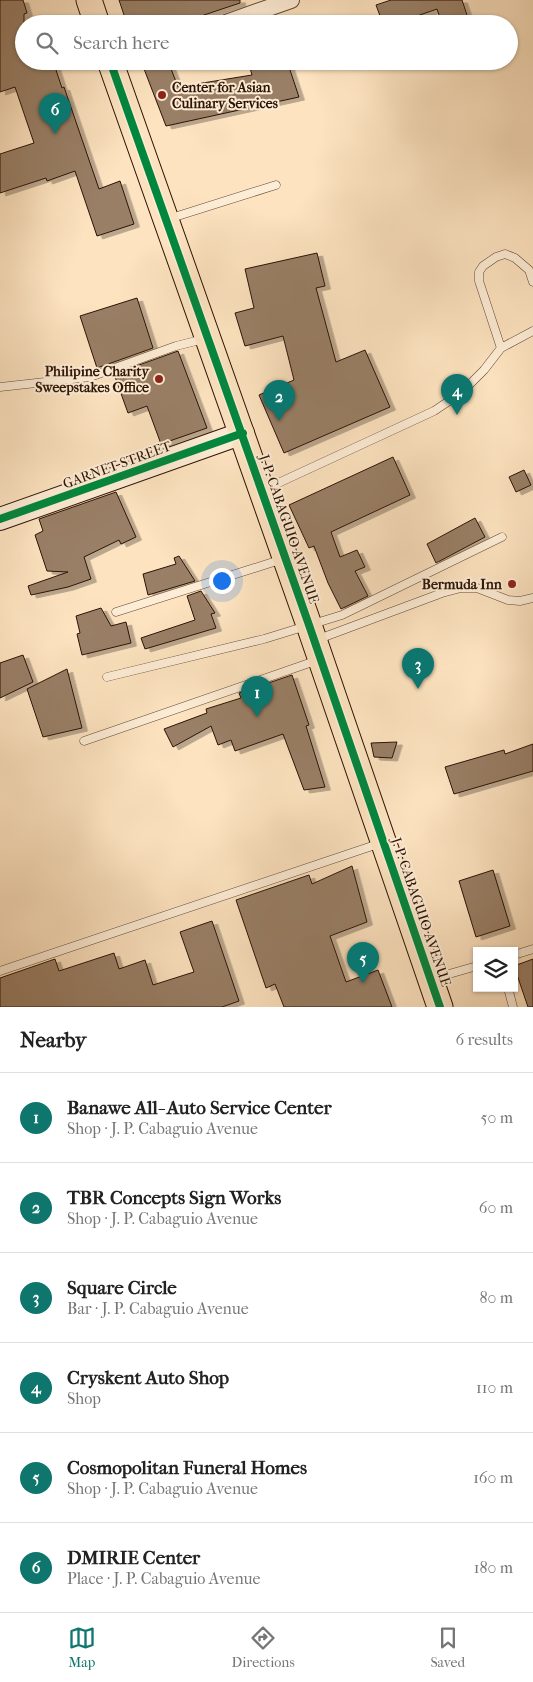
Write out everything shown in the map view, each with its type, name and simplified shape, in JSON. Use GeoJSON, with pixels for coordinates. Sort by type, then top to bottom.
{"type":"FeatureCollection","features":[{"type":"Feature","properties":{"kind":"main road"},"geometry":{"type":"LineString","coordinates":[[89,0],[94,15]]}},
{"type":"Feature","properties":{"kind":"main road","name":"J. P. CABAGUIO AVENUE"},"geometry":{"type":"LineString","coordinates":[[115,70],[315,641],[440,1007]]}},
{"type":"Feature","properties":{"kind":"street"},"geometry":{"type":"LineString","coordinates":[[248,15],[291,0]]}},
{"type":"Feature","properties":{"kind":"street","name":"GARNET STREET"},"geometry":{"type":"LineString","coordinates":[[0,519],[242,433]]}},
{"type":"Feature","properties":{"kind":"lane"},"geometry":{"type":"LineString","coordinates":[[167,220],[276,185]]}},
{"type":"Feature","properties":{"kind":"lane"},"geometry":{"type":"LineString","coordinates":[[501,348],[479,281],[479,272],[483,266],[496,257],[505,254],[516,258],[529,270],[533,282]]}},
{"type":"Feature","properties":{"kind":"lane"},"geometry":{"type":"LineString","coordinates":[[262,489],[434,411],[461,393],[484,370],[501,348],[533,331]]}},
{"type":"Feature","properties":{"kind":"lane"},"geometry":{"type":"LineString","coordinates":[[0,387],[90,377],[176,346],[208,338]]}},
{"type":"Feature","properties":{"kind":"lane"},"geometry":{"type":"LineString","coordinates":[[107,677],[264,639],[315,641],[342,615],[502,536]]}},
{"type":"Feature","properties":{"kind":"lane"},"geometry":{"type":"LineString","coordinates":[[116,612],[285,558]]}},
{"type":"Feature","properties":{"kind":"lane"},"geometry":{"type":"LineString","coordinates":[[84,741],[315,641],[442,593],[461,588],[477,588],[508,600],[533,598]]}},
{"type":"Feature","properties":{"kind":"lane"},"geometry":{"type":"LineString","coordinates":[[0,971],[383,842]]}},
{"type":"Feature","properties":{"kind":"lane"},"geometry":{"type":"LineString","coordinates":[[518,954],[533,949]]}},
{"type":"Feature","properties":{"kind":"lane"},"geometry":{"type":"LineString","coordinates":[[430,979],[473,967]]}},
{"type":"Feature","properties":{"kind":"lane"},"geometry":{"type":"LineString","coordinates":[[509,992],[513,1007]]}},
{"type":"Feature","properties":{"kind":"building"},"geometry":{"type":"Polygon","coordinates":[[[0,0],[23,0],[27,13],[15,15],[15,70],[56,70],[62,88],[64,87],[99,189],[120,181],[134,224],[97,236],[75,171],[47,181],[46,178],[0,193],[0,154],[34,143],[15,87],[0,92],[0,0]]]}},
{"type":"Feature","properties":{"kind":"building"},"geometry":{"type":"Polygon","coordinates":[[[119,0],[240,0],[240,3],[204,15],[124,15],[119,0]]]}},
{"type":"Feature","properties":{"kind":"building"},"geometry":{"type":"Polygon","coordinates":[[[391,0],[462,0],[467,15],[439,15],[437,9],[420,15],[380,15],[376,5],[391,0]]]}},
{"type":"Feature","properties":{"kind":"building"},"geometry":{"type":"Polygon","coordinates":[[[144,70],[171,70],[178,87],[252,75],[251,70],[290,70],[299,97],[166,126],[144,70]]]}},
{"type":"Feature","properties":{"kind":"building"},"geometry":{"type":"Polygon","coordinates":[[[317,253],[325,286],[316,288],[336,362],[365,350],[390,407],[284,453],[259,395],[294,380],[283,336],[245,346],[235,313],[254,308],[245,269],[317,253]]]}},
{"type":"Feature","properties":{"kind":"building"},"geometry":{"type":"Polygon","coordinates":[[[137,298],[153,348],[97,368],[80,316],[137,298]]]}},
{"type":"Feature","properties":{"kind":"building"},"geometry":{"type":"Polygon","coordinates":[[[178,351],[207,428],[161,444],[147,406],[128,413],[114,374],[178,351]]]}},
{"type":"Feature","properties":{"kind":"building"},"geometry":{"type":"Polygon","coordinates":[[[393,457],[410,495],[331,532],[340,557],[357,550],[365,567],[355,571],[368,596],[341,609],[328,583],[314,546],[309,548],[289,505],[393,457]]]}},
{"type":"Feature","properties":{"kind":"building"},"geometry":{"type":"Polygon","coordinates":[[[524,470],[531,485],[516,492],[509,477],[524,470]]]}},
{"type":"Feature","properties":{"kind":"building"},"geometry":{"type":"Polygon","coordinates":[[[116,492],[136,537],[121,544],[119,540],[84,557],[91,579],[68,587],[31,595],[28,586],[68,572],[47,571],[35,535],[43,531],[39,519],[116,492]]]}},
{"type":"Feature","properties":{"kind":"building"},"geometry":{"type":"Polygon","coordinates":[[[475,518],[485,537],[436,563],[427,544],[475,518]]]}},
{"type":"Feature","properties":{"kind":"building"},"geometry":{"type":"Polygon","coordinates":[[[179,556],[195,581],[148,595],[143,574],[176,564],[174,558],[179,556]]]}},
{"type":"Feature","properties":{"kind":"building"},"geometry":{"type":"Polygon","coordinates":[[[201,591],[215,613],[211,614],[216,628],[145,649],[141,638],[195,620],[187,596],[201,591]]]}},
{"type":"Feature","properties":{"kind":"building"},"geometry":{"type":"Polygon","coordinates":[[[101,608],[111,626],[126,622],[131,643],[82,655],[77,634],[80,633],[76,616],[101,608]]]}},
{"type":"Feature","properties":{"kind":"building"},"geometry":{"type":"Polygon","coordinates":[[[23,655],[33,682],[0,698],[0,663],[23,655]]]}},
{"type":"Feature","properties":{"kind":"building"},"geometry":{"type":"Polygon","coordinates":[[[67,669],[82,728],[43,737],[27,689],[67,669]]]}},
{"type":"Feature","properties":{"kind":"building"},"geometry":{"type":"Polygon","coordinates":[[[292,675],[309,725],[306,726],[325,787],[304,790],[283,734],[235,751],[231,740],[218,745],[211,726],[173,747],[164,729],[207,713],[206,709],[241,698],[239,693],[292,675]]]}},
{"type":"Feature","properties":{"kind":"building"},"geometry":{"type":"Polygon","coordinates":[[[397,742],[392,758],[374,757],[371,743],[397,742]]]}},
{"type":"Feature","properties":{"kind":"building"},"geometry":{"type":"Polygon","coordinates":[[[533,744],[533,771],[454,794],[445,767],[504,750],[505,754],[533,744]]]}},
{"type":"Feature","properties":{"kind":"building"},"geometry":{"type":"Polygon","coordinates":[[[352,866],[367,922],[330,936],[346,982],[378,970],[392,1007],[284,1007],[275,984],[266,988],[236,900],[309,875],[312,884],[352,866]]]}},
{"type":"Feature","properties":{"kind":"building"},"geometry":{"type":"Polygon","coordinates":[[[493,870],[510,926],[476,937],[459,881],[493,870]]]}},
{"type":"Feature","properties":{"kind":"building"},"geometry":{"type":"Polygon","coordinates":[[[212,921],[239,1001],[222,1007],[0,1007],[0,978],[55,959],[59,971],[114,953],[119,969],[145,960],[153,985],[194,972],[180,932],[212,921]]]}},
{"type":"Feature","properties":{"kind":"building"},"geometry":{"type":"Polygon","coordinates":[[[533,959],[533,1007],[528,1007],[518,978],[518,965],[533,959]]]}},
{"type":"Feature","properties":{"kind":"cycle path"},"geometry":{"type":"LineString","coordinates":[[113,70],[309,625],[440,1007]]}},
{"type":"Feature","properties":{"kind":"cycle path"},"geometry":{"type":"LineString","coordinates":[[0,519],[243,433]]}},
{"type":"Feature","properties":{"kind":"place","name":"Center for Asian Culinary Services"},"geometry":{"type":"Point","coordinates":[162,95]}},
{"type":"Feature","properties":{"kind":"place","name":"DMIRIE Center"},"geometry":{"type":"Point","coordinates":[55,134]}},
{"type":"Feature","properties":{"kind":"place","name":"Philipine Charity Sweepstakes Office"},"geometry":{"type":"Point","coordinates":[159,379]}},
{"type":"Feature","properties":{"kind":"place","name":"Cryskent Auto Shop"},"geometry":{"type":"Point","coordinates":[457,415]}},
{"type":"Feature","properties":{"kind":"place","name":"TBR Concepts Sign Works"},"geometry":{"type":"Point","coordinates":[279,421]}},
{"type":"Feature","properties":{"kind":"place","name":"Bermuda Inn"},"geometry":{"type":"Point","coordinates":[512,584]}},
{"type":"Feature","properties":{"kind":"place","name":"Square Circle"},"geometry":{"type":"Point","coordinates":[418,689]}},
{"type":"Feature","properties":{"kind":"place","name":"Banawe All- Auto Service Center"},"geometry":{"type":"Point","coordinates":[257,717]}},
{"type":"Feature","properties":{"kind":"place","name":"Cosmopolitan Funeral Homes"},"geometry":{"type":"Point","coordinates":[363,983]}}]}
